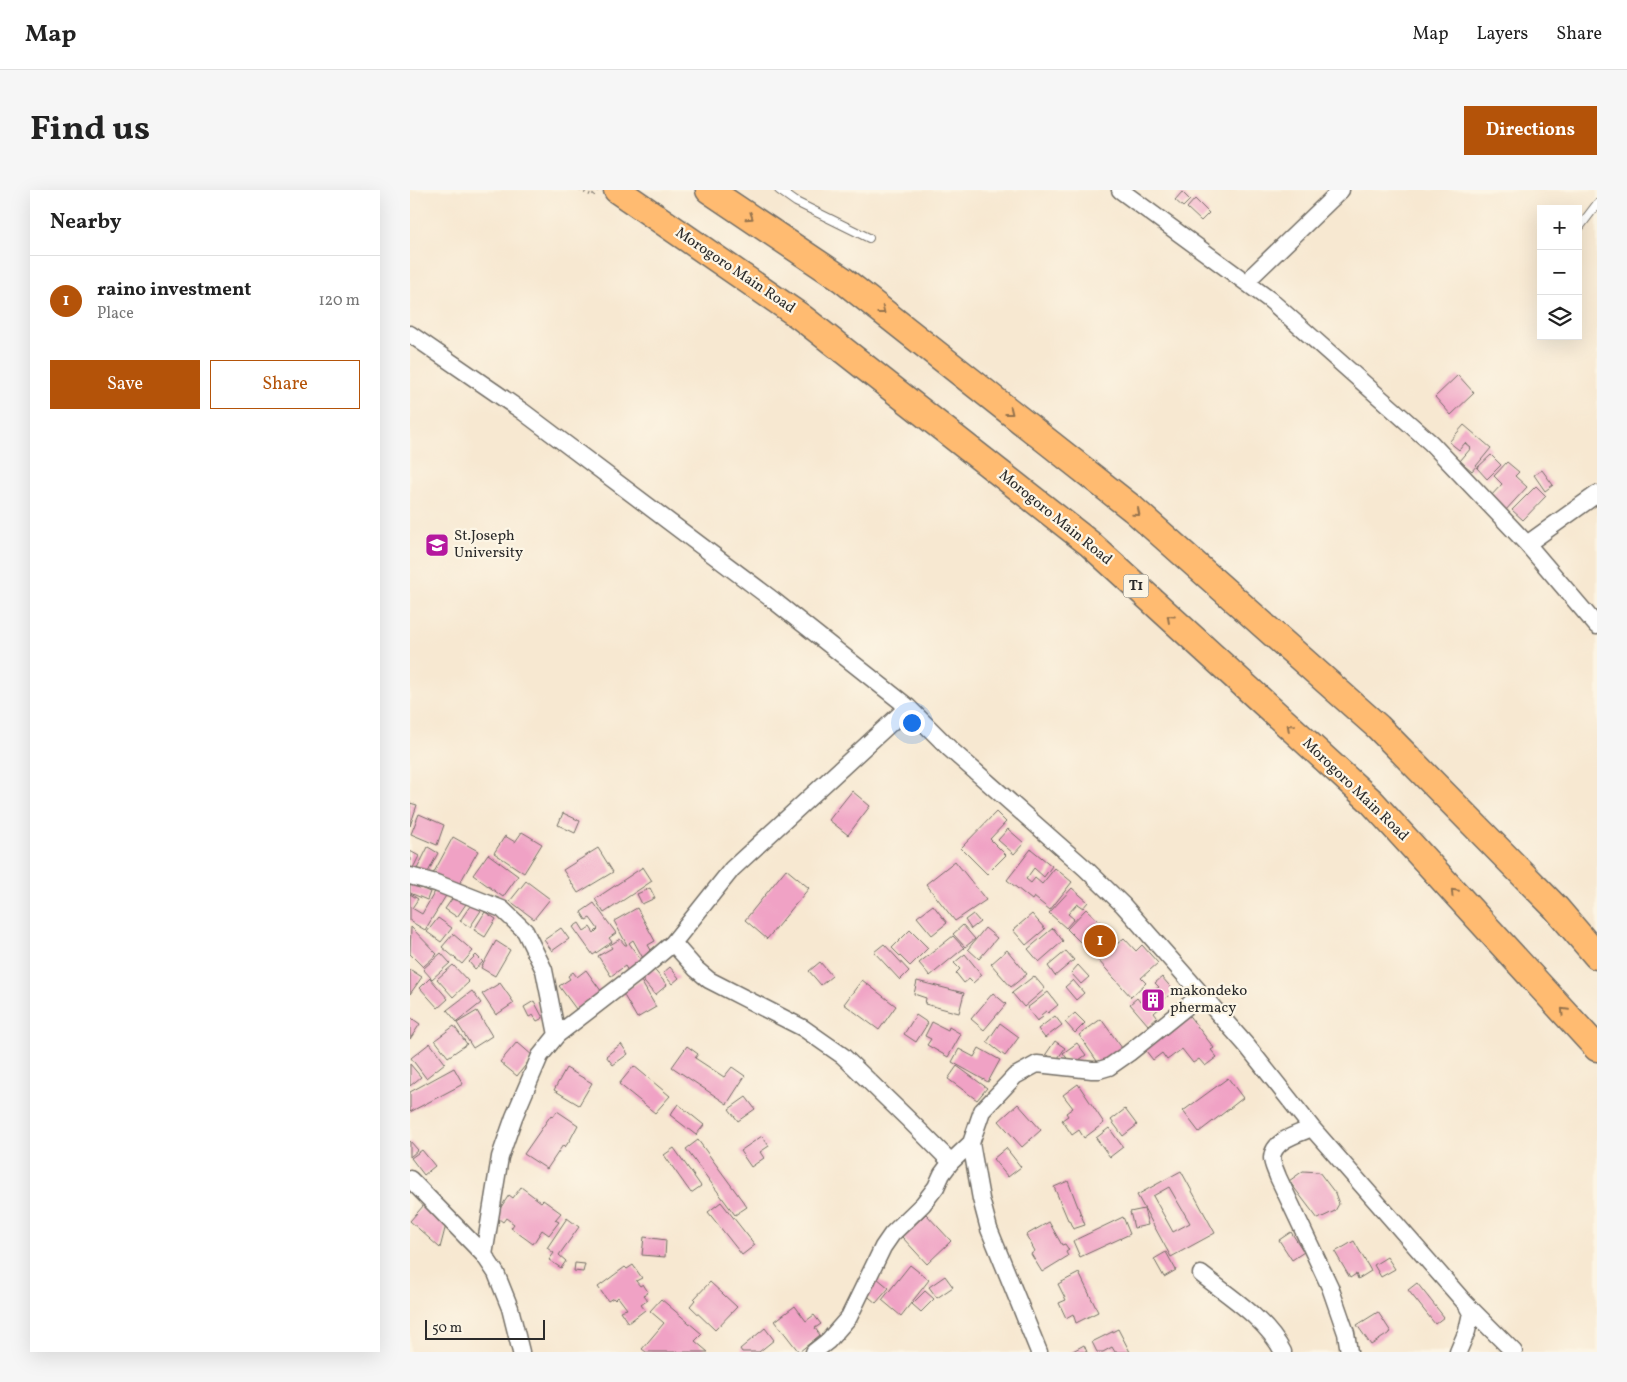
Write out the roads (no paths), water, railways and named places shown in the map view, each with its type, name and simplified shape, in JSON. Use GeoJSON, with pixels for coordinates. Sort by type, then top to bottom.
{"type":"FeatureCollection","features":[{"type":"Feature","properties":{"kind":"highway","name":"Morogoro Main Road"},"geometry":{"type":"LineString","coordinates":[[617,190],[801,317],[1089,543],[1372,802],[1597,1048]]}},
{"type":"Feature","properties":{"kind":"highway"},"geometry":{"type":"LineString","coordinates":[[709,190],[843,280],[1132,509],[1378,727],[1556,908],[1597,956]]}},
{"type":"Feature","properties":{"kind":"street"},"geometry":{"type":"LineString","coordinates":[[1120,190],[1270,300],[1431,443],[1527,544],[1597,626]]}},
{"type":"Feature","properties":{"kind":"street"},"geometry":{"type":"LineString","coordinates":[[1254,274],[1341,190]]}},
{"type":"Feature","properties":{"kind":"street"},"geometry":{"type":"LineString","coordinates":[[410,334],[522,411],[602,470],[908,707],[950,748],[1086,869],[1111,893],[1247,1046],[1312,1128],[1466,1304],[1514,1352]]}},
{"type":"Feature","properties":{"kind":"street"},"geometry":{"type":"LineString","coordinates":[[1527,544],[1597,494]]}},
{"type":"Feature","properties":{"kind":"street"},"geometry":{"type":"LineString","coordinates":[[484,1255],[500,1157],[514,1117],[540,1056],[556,1035],[640,971],[673,943],[732,869],[908,707]]}},
{"type":"Feature","properties":{"kind":"street"},"geometry":{"type":"LineString","coordinates":[[410,876],[436,883],[502,908],[525,932],[544,970],[556,1035]]}},
{"type":"Feature","properties":{"kind":"street"},"geometry":{"type":"LineString","coordinates":[[673,943],[696,969],[709,980],[803,1028],[843,1056],[951,1162]]}},
{"type":"Feature","properties":{"kind":"street"},"geometry":{"type":"LineString","coordinates":[[814,1352],[828,1341],[849,1317],[883,1247],[892,1234],[923,1204],[951,1162],[971,1143],[982,1111],[1015,1076],[1030,1066],[1037,1064],[1099,1070],[1109,1067],[1201,995]]}},
{"type":"Feature","properties":{"kind":"street"},"geometry":{"type":"LineString","coordinates":[[1312,1128],[1283,1141],[1274,1149],[1272,1160],[1278,1177],[1330,1287],[1346,1333],[1349,1352]]}},
{"type":"Feature","properties":{"kind":"street"},"geometry":{"type":"LineString","coordinates":[[971,1143],[981,1199],[989,1229],[1039,1352]]}},
{"type":"Feature","properties":{"kind":"street"},"geometry":{"type":"LineString","coordinates":[[410,1179],[484,1255],[496,1273],[510,1308],[521,1352]]}},
{"type":"Feature","properties":{"kind":"street"},"geometry":{"type":"LineString","coordinates":[[1201,1274],[1260,1322],[1279,1344],[1283,1352]]}},
{"type":"Feature","properties":{"kind":"street"},"geometry":{"type":"LineString","coordinates":[[1458,1352],[1467,1331],[1471,1313],[1466,1304]]}},
{"type":"Feature","properties":{"kind":"lane"},"geometry":{"type":"LineString","coordinates":[[779,190],[796,202],[869,238]]}},
{"type":"Feature","properties":{"kind":"lane"},"geometry":{"type":"LineString","coordinates":[[1582,224],[1597,204]]}},
{"type":"Feature","properties":{"kind":"place","name":"St.Joseph University"},"geometry":{"type":"Point","coordinates":[437,545]}},
{"type":"Feature","properties":{"kind":"place","name":"raino investment"},"geometry":{"type":"Point","coordinates":[1100,941]}},
{"type":"Feature","properties":{"kind":"place","name":"makondeko phermacy"},"geometry":{"type":"Point","coordinates":[1153,1000]}}]}
